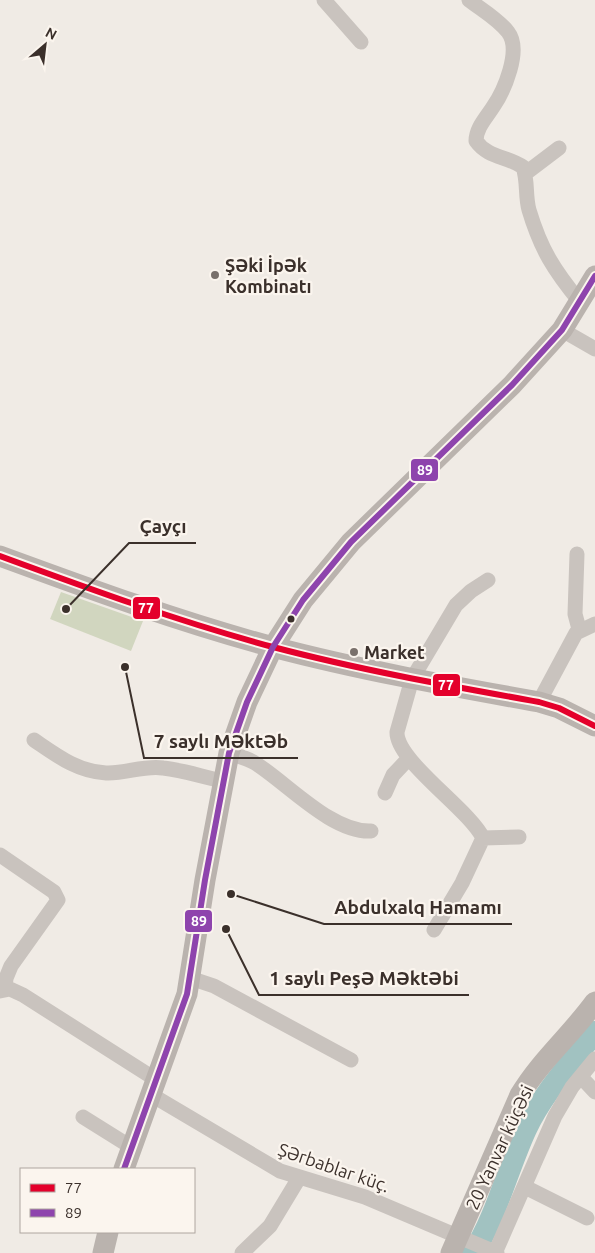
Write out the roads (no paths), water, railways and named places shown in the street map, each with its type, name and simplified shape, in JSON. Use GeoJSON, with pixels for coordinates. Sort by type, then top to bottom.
{"type":"FeatureCollection","features":[{"type":"Feature","properties":{"kind":"street"},"geometry":{"type":"LineString","coordinates":[[324,0],[361,42]]}},
{"type":"Feature","properties":{"kind":"street"},"geometry":{"type":"LineString","coordinates":[[469,0],[509,33],[513,59],[507,81],[498,100],[476,133],[476,141],[490,154],[516,162],[523,167],[526,173],[529,207],[540,241],[552,268],[580,302]]}},
{"type":"Feature","properties":{"kind":"street"},"geometry":{"type":"LineString","coordinates":[[526,173],[559,148]]}},
{"type":"Feature","properties":{"kind":"street"},"geometry":{"type":"LineString","coordinates":[[124,1168],[181,1012],[190,978],[223,781],[230,753],[247,702],[273,647],[303,600],[351,542],[512,385],[562,330],[595,276]]}},
{"type":"Feature","properties":{"kind":"street"},"geometry":{"type":"LineString","coordinates":[[562,330],[595,349]]}},
{"type":"Feature","properties":{"kind":"street"},"geometry":{"type":"LineString","coordinates":[[539,702],[579,629],[575,614],[577,554]]}},
{"type":"Feature","properties":{"kind":"street"},"geometry":{"type":"LineString","coordinates":[[0,556],[118,599],[273,647],[412,679],[539,702],[566,711],[595,726]]}},
{"type":"Feature","properties":{"kind":"street"},"geometry":{"type":"LineString","coordinates":[[488,580],[471,591],[456,605],[412,679],[397,739],[409,758],[483,838],[519,837]]}},
{"type":"Feature","properties":{"kind":"street"},"geometry":{"type":"LineString","coordinates":[[579,629],[595,624]]}},
{"type":"Feature","properties":{"kind":"street"},"geometry":{"type":"LineString","coordinates":[[34,740],[65,762],[88,770],[107,773],[150,767],[163,768],[223,781]]}},
{"type":"Feature","properties":{"kind":"street"},"geometry":{"type":"LineString","coordinates":[[230,753],[254,763],[340,822],[364,832],[371,831]]}},
{"type":"Feature","properties":{"kind":"street"},"geometry":{"type":"LineString","coordinates":[[385,793],[396,770],[409,758]]}},
{"type":"Feature","properties":{"kind":"street"},"geometry":{"type":"LineString","coordinates":[[434,930],[462,883],[483,838]]}},
{"type":"Feature","properties":{"kind":"street"},"geometry":{"type":"LineString","coordinates":[[0,855],[54,892],[58,900],[11,966],[2,990]]}},
{"type":"Feature","properties":{"kind":"street"},"geometry":{"type":"LineString","coordinates":[[190,978],[214,986],[351,1060]]}},
{"type":"Feature","properties":{"kind":"street","name":"Şərbablar küç."},"geometry":{"type":"LineString","coordinates":[[2,990],[23,995],[259,1160],[299,1178],[365,1197],[455,1244],[496,1253]]}},
{"type":"Feature","properties":{"kind":"street","name":"20 Yanvar küçəsi"},"geometry":{"type":"LineString","coordinates":[[455,1244],[520,1095],[533,1074],[577,1026],[595,1002]]}},
{"type":"Feature","properties":{"kind":"street"},"geometry":{"type":"LineString","coordinates":[[496,1253],[563,1100],[595,1060]]}},
{"type":"Feature","properties":{"kind":"street"},"geometry":{"type":"LineString","coordinates":[[581,1077],[595,1092]]}},
{"type":"Feature","properties":{"kind":"street"},"geometry":{"type":"LineString","coordinates":[[83,1116],[131,1147]]}},
{"type":"Feature","properties":{"kind":"street"},"geometry":{"type":"LineString","coordinates":[[242,1253],[270,1226],[299,1178]]}},
{"type":"Feature","properties":{"kind":"street"},"geometry":{"type":"LineString","coordinates":[[525,1187],[587,1218]]}},
{"type":"Feature","properties":{"kind":"street"},"geometry":{"type":"LineString","coordinates":[[103,1253],[108,1233]]}},
{"type":"Feature","properties":{"kind":"waterway"},"geometry":{"type":"LineString","coordinates":[[473,1253],[489,1223],[519,1145],[533,1116],[558,1079],[595,1032]]}},
{"type":"Feature","properties":{"kind":"place","name":"Şəki İpək Kombinatı"},"geometry":{"type":"Point","coordinates":[215,275]}},
{"type":"Feature","properties":{"kind":"place","name":"Çayçı"},"geometry":{"type":"Point","coordinates":[66,609]}},
{"type":"Feature","properties":{"kind":"place","name":"Market"},"geometry":{"type":"Point","coordinates":[354,652]}},
{"type":"Feature","properties":{"kind":"place","name":"7 saylı Məktəb"},"geometry":{"type":"Point","coordinates":[125,667]}},
{"type":"Feature","properties":{"kind":"place","name":"Abdulxalq Hamamı"},"geometry":{"type":"Point","coordinates":[231,894]}},
{"type":"Feature","properties":{"kind":"place","name":"1 saylı Peşə Məktəbi"},"geometry":{"type":"Point","coordinates":[226,929]}}]}
